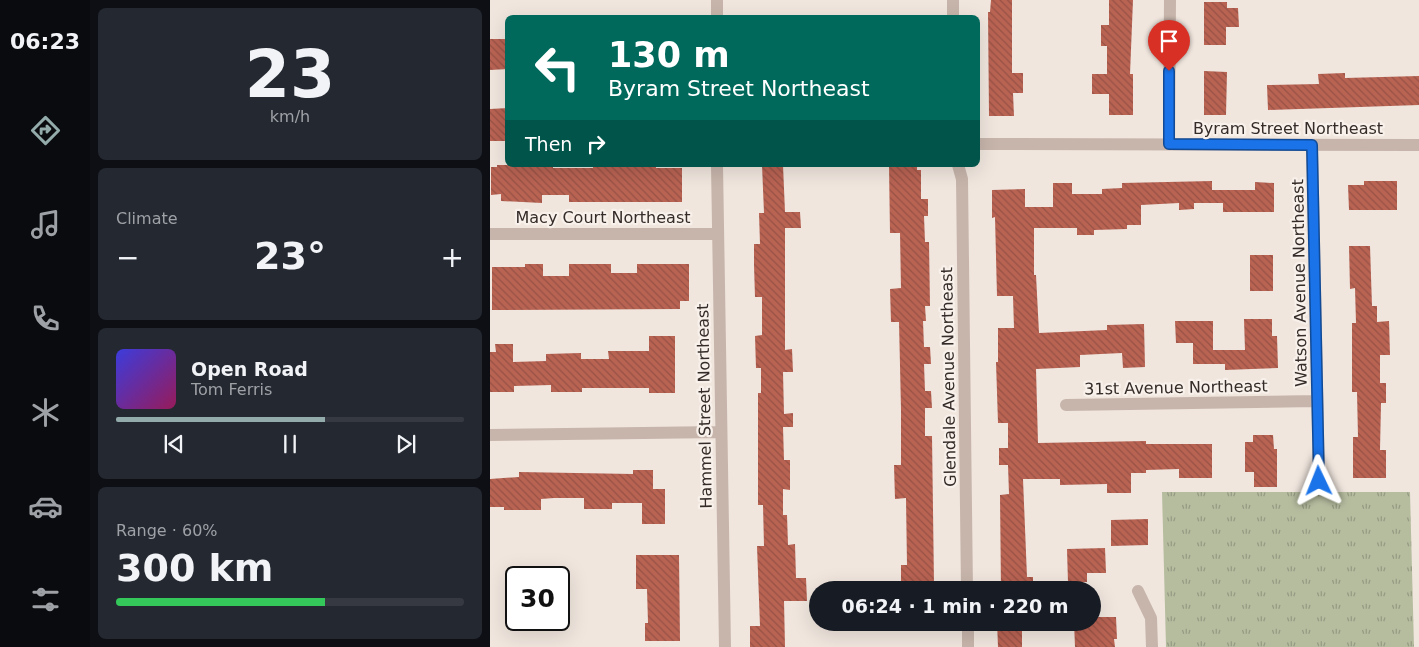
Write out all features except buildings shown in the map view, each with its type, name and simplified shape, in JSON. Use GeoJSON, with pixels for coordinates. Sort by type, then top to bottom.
{"type":"FeatureCollection","features":[{"type":"Feature","properties":{"kind":"street"},"geometry":{"type":"LineString","coordinates":[[717,0],[717,15]]}},
{"type":"Feature","properties":{"kind":"street"},"geometry":{"type":"LineString","coordinates":[[953,0],[953,15]]}},
{"type":"Feature","properties":{"kind":"street"},"geometry":{"type":"LineString","coordinates":[[1169,144],[1170,0]]}},
{"type":"Feature","properties":{"kind":"street","name":"Byram Street Northeast"},"geometry":{"type":"LineString","coordinates":[[980,144],[1419,144]]}},
{"type":"Feature","properties":{"kind":"street","name":"Watson Avenue Northeast"},"geometry":{"type":"LineString","coordinates":[[1312,145],[1319,481]]}},
{"type":"Feature","properties":{"kind":"street","name":"Hammel Street Northeast"},"geometry":{"type":"LineString","coordinates":[[717,167],[725,647]]}},
{"type":"Feature","properties":{"kind":"street","name":"Glendale Avenue Northeast"},"geometry":{"type":"LineString","coordinates":[[959,167],[962,179],[967,581]]}},
{"type":"Feature","properties":{"kind":"street","name":"Macy Court Northeast"},"geometry":{"type":"LineString","coordinates":[[490,234],[717,234]]}},
{"type":"Feature","properties":{"kind":"street","name":"31st Avenue Northeast"},"geometry":{"type":"LineString","coordinates":[[1066,405],[1317,401]]}},
{"type":"Feature","properties":{"kind":"street"},"geometry":{"type":"LineString","coordinates":[[490,435],[720,432]]}},
{"type":"Feature","properties":{"kind":"street"},"geometry":{"type":"LineString","coordinates":[[1138,591],[1151,618],[1152,647]]}},
{"type":"Feature","properties":{"kind":"street"},"geometry":{"type":"LineString","coordinates":[[968,631],[968,647]]}},
{"type":"Feature","properties":{"kind":"green space"},"geometry":{"type":"Polygon","coordinates":[[[1162,492],[1410,492],[1414,647],[1166,647],[1162,492]]]}},
{"type":"Feature","properties":{"kind":"route"},"geometry":{"type":"LineString","coordinates":[[1169,71],[1169,144],[1312,145],[1319,481]]}}]}
